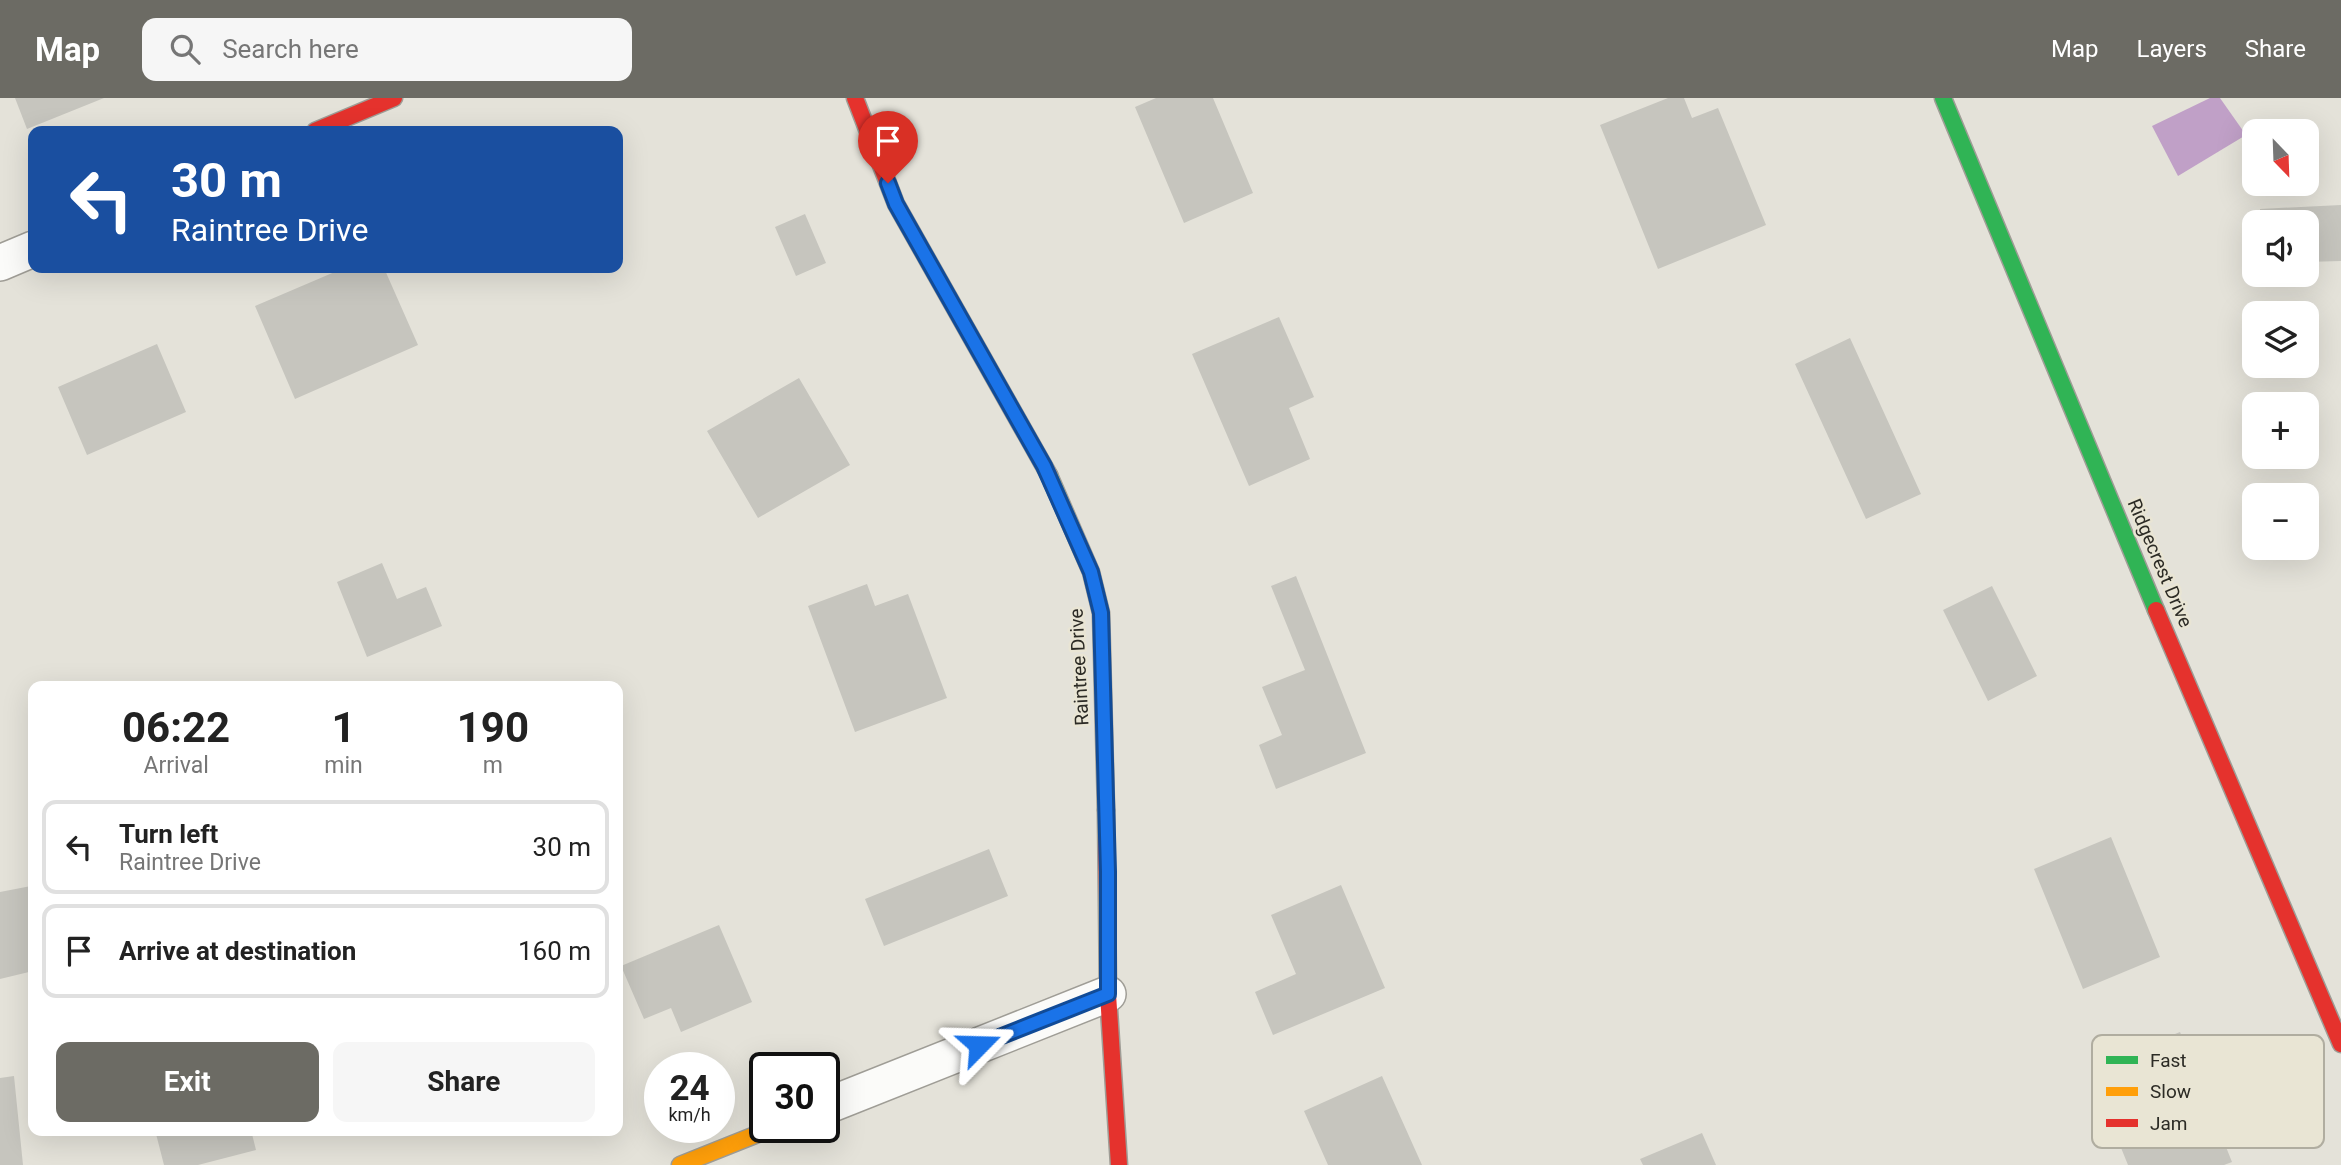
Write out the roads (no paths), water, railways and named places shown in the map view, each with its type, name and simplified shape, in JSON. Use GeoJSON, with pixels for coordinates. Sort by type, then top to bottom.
{"type":"FeatureCollection","features":[{"type":"Feature","properties":{"kind":"street"},"geometry":{"type":"LineString","coordinates":[[326,126],[394,98]]}},
{"type":"Feature","properties":{"kind":"street","name":"Raintree Drive"},"geometry":{"type":"LineString","coordinates":[[855,98],[896,204],[1044,466],[1091,572],[1101,613],[1104,658],[1108,994],[1119,1132],[1119,1165]]}},
{"type":"Feature","properties":{"kind":"street","name":"Ridgecrest Drive"},"geometry":{"type":"LineString","coordinates":[[1943,98],[2049,358],[2341,1044]]}},
{"type":"Feature","properties":{"kind":"street"},"geometry":{"type":"LineString","coordinates":[[0,263],[28,251]]}},
{"type":"Feature","properties":{"kind":"street"},"geometry":{"type":"LineString","coordinates":[[840,1101],[1108,994]]}},
{"type":"Feature","properties":{"kind":"street"},"geometry":{"type":"LineString","coordinates":[[680,1165],[749,1137]]}}]}
